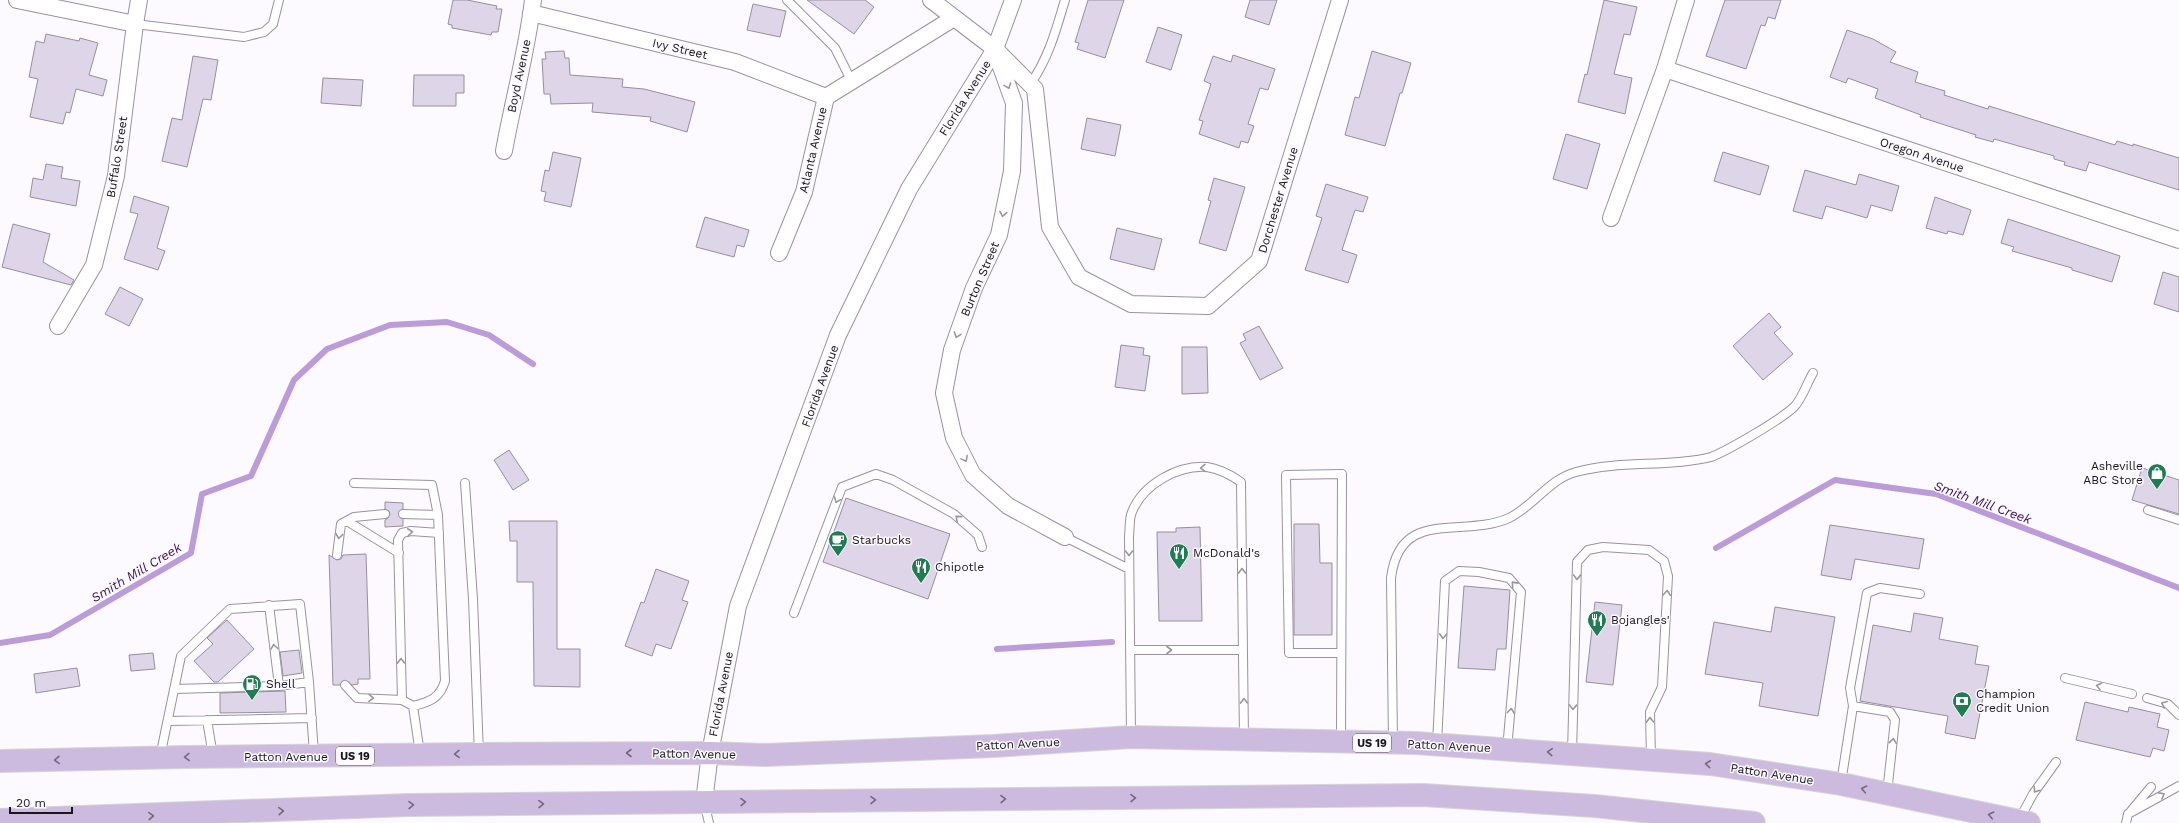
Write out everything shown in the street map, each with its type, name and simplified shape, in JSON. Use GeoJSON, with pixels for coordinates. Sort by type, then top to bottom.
{"type":"FeatureCollection","features":[{"type":"Feature","properties":{"kind":"main road","name":"Patton Avenue"},"geometry":{"type":"LineString","coordinates":[[0,761],[479,754],[710,753],[766,755],[1131,738],[1393,743],[1507,749],[1710,764],[1841,784],[2024,822]]}},
{"type":"Feature","properties":{"kind":"main road"},"geometry":{"type":"LineString","coordinates":[[0,820],[408,805],[1423,795],[1595,806],[1754,823]]}},
{"type":"Feature","properties":{"kind":"street"},"geometry":{"type":"LineString","coordinates":[[17,0],[135,24]]}},
{"type":"Feature","properties":{"kind":"street","name":"Buffalo Street"},"geometry":{"type":"LineString","coordinates":[[58,326],[94,265],[116,176],[139,0]]}},
{"type":"Feature","properties":{"kind":"street"},"geometry":{"type":"LineString","coordinates":[[931,0],[995,49]]}},
{"type":"Feature","properties":{"kind":"street","name":"Florida Avenue"},"geometry":{"type":"LineString","coordinates":[[704,802],[710,753],[738,606],[838,335],[909,189],[995,49],[1013,0]]}},
{"type":"Feature","properties":{"kind":"street","name":"Dorchester Avenue"},"geometry":{"type":"LineString","coordinates":[[995,49],[1035,89],[1050,227],[1079,277],[1130,304],[1208,306],[1259,261],[1340,0]]}},
{"type":"Feature","properties":{"kind":"street"},"geometry":{"type":"LineString","coordinates":[[1611,218],[1665,69],[1686,0]]}},
{"type":"Feature","properties":{"kind":"street","name":"Ivy Street"},"geometry":{"type":"LineString","coordinates":[[532,6],[736,62],[826,97]]}},
{"type":"Feature","properties":{"kind":"street","name":"Boyd Avenue"},"geometry":{"type":"LineString","coordinates":[[504,151],[532,6]]}},
{"type":"Feature","properties":{"kind":"street","name":"Atlanta Avenue"},"geometry":{"type":"LineString","coordinates":[[779,253],[804,192],[826,97],[851,80],[954,18]]}},
{"type":"Feature","properties":{"kind":"street","name":"Burton Street"},"geometry":{"type":"LineString","coordinates":[[995,49],[1014,103],[1012,171],[999,235],[974,288],[952,350],[944,393],[954,438],[973,475],[1008,506],[1065,537]]}},
{"type":"Feature","properties":{"kind":"street","name":"Oregon Avenue"},"geometry":{"type":"LineString","coordinates":[[1665,69],[2179,240]]}},
{"type":"Feature","properties":{"kind":"lane"},"geometry":{"type":"LineString","coordinates":[[135,24],[244,37],[264,32],[273,24],[279,0]]}},
{"type":"Feature","properties":{"kind":"lane"},"geometry":{"type":"LineString","coordinates":[[787,0],[835,48],[851,80]]}},
{"type":"Feature","properties":{"kind":"lane"},"geometry":{"type":"LineString","coordinates":[[1030,83],[1043,66],[1049,52],[1064,0]]}},
{"type":"Feature","properties":{"kind":"lane"},"geometry":{"type":"LineString","coordinates":[[1393,743],[1391,578],[1393,562],[1399,548],[1408,539],[1421,532],[1434,529],[1475,527],[1494,524],[1510,517],[1528,506],[1554,483],[1575,472],[1599,468],[1680,462],[1711,457],[1761,430],[1794,406],[1813,373]]}},
{"type":"Feature","properties":{"kind":"lane"},"geometry":{"type":"LineString","coordinates":[[1131,738],[1129,569],[1131,512],[1144,492],[1162,478],[1186,470],[1207,468],[1228,473],[1241,482],[1244,740]]}},
{"type":"Feature","properties":{"kind":"lane"},"geometry":{"type":"LineString","coordinates":[[794,613],[842,487],[876,474],[893,480],[954,514],[978,535],[982,547]]}},
{"type":"Feature","properties":{"kind":"lane"},"geometry":{"type":"LineString","coordinates":[[1341,653],[1289,653],[1286,474],[1342,474],[1341,742]]}},
{"type":"Feature","properties":{"kind":"lane"},"geometry":{"type":"LineString","coordinates":[[345,685],[357,698],[402,700],[413,706],[430,702],[441,692],[445,681],[438,515],[432,485],[354,483]]}},
{"type":"Feature","properties":{"kind":"lane"},"geometry":{"type":"LineString","coordinates":[[465,483],[473,599],[479,754]]}},
{"type":"Feature","properties":{"kind":"lane"},"geometry":{"type":"LineString","coordinates":[[2148,510],[2179,520]]}},
{"type":"Feature","properties":{"kind":"lane"},"geometry":{"type":"LineString","coordinates":[[337,555],[341,524],[354,517],[385,514]]}},
{"type":"Feature","properties":{"kind":"lane"},"geometry":{"type":"LineString","coordinates":[[403,514],[438,515]]}},
{"type":"Feature","properties":{"kind":"lane"},"geometry":{"type":"LineString","coordinates":[[347,521],[398,553]]}},
{"type":"Feature","properties":{"kind":"lane"},"geometry":{"type":"LineString","coordinates":[[402,700],[398,540],[402,533],[411,531],[439,533]]}},
{"type":"Feature","properties":{"kind":"lane"},"geometry":{"type":"LineString","coordinates":[[1065,537],[1129,569]]}},
{"type":"Feature","properties":{"kind":"lane"},"geometry":{"type":"LineString","coordinates":[[1572,754],[1577,562],[1588,550],[1611,547],[1648,550],[1664,561],[1668,576],[1662,688],[1650,712],[1651,760]]}},
{"type":"Feature","properties":{"kind":"lane"},"geometry":{"type":"LineString","coordinates":[[1437,745],[1446,582],[1459,571],[1479,572],[1509,578],[1521,592],[1507,749]]}},
{"type":"Feature","properties":{"kind":"lane"},"geometry":{"type":"LineString","coordinates":[[1841,784],[1853,706],[1850,688],[1867,593],[1880,588],[1920,594]]}},
{"type":"Feature","properties":{"kind":"lane"},"geometry":{"type":"LineString","coordinates":[[160,758],[181,656],[230,609],[269,605],[300,604],[309,682],[314,757]]}},
{"type":"Feature","properties":{"kind":"lane"},"geometry":{"type":"LineString","coordinates":[[269,605],[279,686]]}},
{"type":"Feature","properties":{"kind":"lane"},"geometry":{"type":"LineString","coordinates":[[1130,650],[1244,650]]}},
{"type":"Feature","properties":{"kind":"lane"},"geometry":{"type":"LineString","coordinates":[[2065,678],[2132,694]]}},
{"type":"Feature","properties":{"kind":"lane"},"geometry":{"type":"LineString","coordinates":[[174,689],[279,686],[309,682]]}},
{"type":"Feature","properties":{"kind":"lane"},"geometry":{"type":"LineString","coordinates":[[2147,698],[2168,704],[2179,715]]}},
{"type":"Feature","properties":{"kind":"lane"},"geometry":{"type":"LineString","coordinates":[[413,706],[420,755]]}},
{"type":"Feature","properties":{"kind":"lane"},"geometry":{"type":"LineString","coordinates":[[1853,706],[1890,712],[1896,720],[1887,794]]}},
{"type":"Feature","properties":{"kind":"lane"},"geometry":{"type":"LineString","coordinates":[[168,721],[312,718]]}},
{"type":"Feature","properties":{"kind":"lane"},"geometry":{"type":"LineString","coordinates":[[207,720],[213,757]]}},
{"type":"Feature","properties":{"kind":"lane"},"geometry":{"type":"LineString","coordinates":[[2024,822],[2032,794],[2056,762]]}},
{"type":"Feature","properties":{"kind":"lane"},"geometry":{"type":"LineString","coordinates":[[2128,814],[2179,786]]}},
{"type":"Feature","properties":{"kind":"lane"},"geometry":{"type":"LineString","coordinates":[[2126,823],[2128,814],[2151,787]]}},
{"type":"Feature","properties":{"kind":"lane"},"geometry":{"type":"LineString","coordinates":[[704,802],[709,823]]}},
{"type":"Feature","properties":{"kind":"building"},"geometry":{"type":"Polygon","coordinates":[[[453,0],[467,0],[497,6],[496,9],[502,9],[498,32],[492,32],[491,35],[452,28],[452,25],[448,24],[453,0]]]}},
{"type":"Feature","properties":{"kind":"building"},"geometry":{"type":"Polygon","coordinates":[[[807,0],[865,0],[874,7],[854,34],[807,0]]]}},
{"type":"Feature","properties":{"kind":"building"},"geometry":{"type":"Polygon","coordinates":[[[1088,0],[1124,0],[1105,58],[1077,49],[1079,43],[1075,42],[1088,0]]]}},
{"type":"Feature","properties":{"kind":"building"},"geometry":{"type":"Polygon","coordinates":[[[1250,0],[1277,0],[1269,25],[1245,17],[1250,0]]]}},
{"type":"Feature","properties":{"kind":"building"},"geometry":{"type":"Polygon","coordinates":[[[1604,0],[1637,7],[1630,35],[1624,34],[1614,74],[1632,78],[1625,114],[1578,102],[1585,74],[1587,75],[1604,0]]]}},
{"type":"Feature","properties":{"kind":"building"},"geometry":{"type":"Polygon","coordinates":[[[1725,0],[1781,0],[1775,19],[1768,17],[1765,26],[1761,25],[1746,69],[1706,56],[1725,0]]]}},
{"type":"Feature","properties":{"kind":"building"},"geometry":{"type":"Polygon","coordinates":[[[753,4],[786,11],[780,37],[747,30],[753,4]]]}},
{"type":"Feature","properties":{"kind":"building"},"geometry":{"type":"Polygon","coordinates":[[[1158,27],[1182,35],[1171,70],[1146,62],[1158,27]]]}},
{"type":"Feature","properties":{"kind":"building"},"geometry":{"type":"Polygon","coordinates":[[[1847,30],[1873,39],[1896,52],[1890,62],[1918,72],[1915,82],[1945,91],[1944,95],[1988,109],[1989,106],[2115,145],[2117,141],[2133,146],[2133,144],[2179,158],[2179,190],[2089,162],[2086,171],[2064,165],[2065,162],[2054,159],[2054,156],[1994,139],[1993,142],[1975,137],[1976,135],[1920,117],[1921,115],[1875,98],[1878,89],[1848,78],[1846,83],[1830,77],[1847,30]]]}},
{"type":"Feature","properties":{"kind":"building"},"geometry":{"type":"Polygon","coordinates":[[[46,34],[79,41],[80,38],[98,43],[89,75],[107,80],[103,96],[76,89],[70,113],[66,112],[63,124],[30,117],[38,79],[29,77],[36,41],[44,43],[46,34]]]}},
{"type":"Feature","properties":{"kind":"building"},"geometry":{"type":"Polygon","coordinates":[[[564,51],[565,58],[569,58],[570,75],[623,79],[622,87],[644,89],[695,102],[687,132],[650,121],[651,117],[592,112],[593,103],[551,104],[550,94],[544,94],[542,59],[546,59],[545,52],[564,51]]]}},
{"type":"Feature","properties":{"kind":"building"},"geometry":{"type":"Polygon","coordinates":[[[1372,51],[1411,63],[1402,93],[1400,93],[1385,146],[1345,135],[1355,97],[1359,98],[1372,51]]]}},
{"type":"Feature","properties":{"kind":"building"},"geometry":{"type":"Polygon","coordinates":[[[1233,55],[1275,69],[1268,90],[1260,88],[1248,124],[1254,126],[1248,143],[1241,141],[1239,148],[1199,134],[1203,121],[1199,120],[1211,84],[1204,81],[1213,56],[1231,62],[1233,55]]]}},
{"type":"Feature","properties":{"kind":"building"},"geometry":{"type":"Polygon","coordinates":[[[193,56],[218,60],[211,100],[203,99],[187,167],[162,161],[172,118],[182,120],[193,56]]]}},
{"type":"Feature","properties":{"kind":"building"},"geometry":{"type":"Polygon","coordinates":[[[414,75],[464,75],[464,93],[456,93],[456,106],[413,106],[414,75]]]}},
{"type":"Feature","properties":{"kind":"building"},"geometry":{"type":"Polygon","coordinates":[[[323,78],[363,80],[361,106],[321,103],[323,78]]]}},
{"type":"Feature","properties":{"kind":"building"},"geometry":{"type":"Polygon","coordinates":[[[1087,118],[1121,125],[1115,156],[1081,149],[1087,118]]]}},
{"type":"Feature","properties":{"kind":"building"},"geometry":{"type":"Polygon","coordinates":[[[1566,134],[1600,144],[1587,189],[1553,179],[1566,134]]]}},
{"type":"Feature","properties":{"kind":"building"},"geometry":{"type":"Polygon","coordinates":[[[553,152],[581,158],[571,207],[544,201],[546,192],[541,191],[545,170],[549,171],[553,152]]]}},
{"type":"Feature","properties":{"kind":"building"},"geometry":{"type":"Polygon","coordinates":[[[1723,152],[1769,166],[1760,195],[1714,181],[1723,152]]]}},
{"type":"Feature","properties":{"kind":"building"},"geometry":{"type":"Polygon","coordinates":[[[46,164],[63,167],[61,178],[80,181],[76,206],[30,197],[33,178],[43,180],[46,164]]]}},
{"type":"Feature","properties":{"kind":"building"},"geometry":{"type":"Polygon","coordinates":[[[1805,170],[1856,185],[1859,174],[1899,186],[1892,211],[1871,205],[1867,218],[1826,206],[1822,219],[1793,211],[1805,170]]]}},
{"type":"Feature","properties":{"kind":"building"},"geometry":{"type":"Polygon","coordinates":[[[1214,178],[1245,187],[1226,251],[1199,243],[1211,201],[1208,200],[1214,178]]]}},
{"type":"Feature","properties":{"kind":"building"},"geometry":{"type":"Polygon","coordinates":[[[1326,184],[1368,197],[1363,212],[1355,210],[1342,250],[1357,255],[1348,283],[1305,270],[1322,218],[1316,216],[1326,184]]]}},
{"type":"Feature","properties":{"kind":"building"},"geometry":{"type":"Polygon","coordinates":[[[134,196],[169,207],[157,248],[165,251],[158,270],[124,259],[138,214],[130,212],[134,196]]]}},
{"type":"Feature","properties":{"kind":"building"},"geometry":{"type":"Polygon","coordinates":[[[1935,197],[1971,210],[1963,235],[1948,231],[1947,234],[1926,228],[1935,197]]]}},
{"type":"Feature","properties":{"kind":"building"},"geometry":{"type":"Polygon","coordinates":[[[705,217],[749,230],[744,247],[737,245],[734,257],[696,247],[705,217]]]}},
{"type":"Feature","properties":{"kind":"building"},"geometry":{"type":"Polygon","coordinates":[[[2008,219],[2120,256],[2112,282],[2072,270],[2072,268],[2012,251],[2014,247],[2001,243],[2008,219]]]}},
{"type":"Feature","properties":{"kind":"building"},"geometry":{"type":"Polygon","coordinates":[[[13,224],[50,234],[43,262],[74,280],[71,285],[2,267],[13,224]]]}},
{"type":"Feature","properties":{"kind":"building"},"geometry":{"type":"Polygon","coordinates":[[[1117,228],[1162,239],[1154,270],[1110,259],[1117,228]]]}},
{"type":"Feature","properties":{"kind":"building"},"geometry":{"type":"Polygon","coordinates":[[[2163,272],[2179,277],[2179,312],[2154,304],[2163,272]]]}},
{"type":"Feature","properties":{"kind":"building"},"geometry":{"type":"Polygon","coordinates":[[[120,287],[143,299],[129,326],[105,314],[120,287]]]}},
{"type":"Feature","properties":{"kind":"building"},"geometry":{"type":"Polygon","coordinates":[[[1769,313],[1781,327],[1774,333],[1793,354],[1763,380],[1733,346],[1769,313]]]}},
{"type":"Feature","properties":{"kind":"building"},"geometry":{"type":"Polygon","coordinates":[[[1259,326],[1283,368],[1260,380],[1240,343],[1246,340],[1243,334],[1259,326]]]}},
{"type":"Feature","properties":{"kind":"building"},"geometry":{"type":"Polygon","coordinates":[[[1121,345],[1144,348],[1143,355],[1150,356],[1145,391],[1115,387],[1121,345]]]}},
{"type":"Feature","properties":{"kind":"building"},"geometry":{"type":"Polygon","coordinates":[[[1182,347],[1207,347],[1208,393],[1182,394],[1182,347]]]}},
{"type":"Feature","properties":{"kind":"building"},"geometry":{"type":"Polygon","coordinates":[[[509,450],[529,480],[513,490],[494,460],[509,450]]]}},
{"type":"Feature","properties":{"kind":"building","name":"Asheville ABC Store"},"geometry":{"type":"Polygon","coordinates":[[[2142,468],[2179,480],[2179,514],[2132,500],[2142,468]]]}},
{"type":"Feature","properties":{"kind":"building"},"geometry":{"type":"Polygon","coordinates":[[[846,498],[950,534],[928,599],[823,562],[846,498]]]}},
{"type":"Feature","properties":{"kind":"building"},"geometry":{"type":"Polygon","coordinates":[[[385,502],[403,503],[403,509],[398,514],[403,519],[403,526],[385,527],[385,520],[390,514],[389,511],[385,509],[385,502]]]}},
{"type":"Feature","properties":{"kind":"building"},"geometry":{"type":"Polygon","coordinates":[[[509,521],[557,521],[557,649],[580,649],[580,687],[534,686],[533,582],[517,582],[517,541],[510,541],[509,521]]]}},
{"type":"Feature","properties":{"kind":"building"},"geometry":{"type":"Polygon","coordinates":[[[1294,524],[1319,524],[1320,563],[1332,563],[1332,635],[1294,635],[1294,524]]]}},
{"type":"Feature","properties":{"kind":"building"},"geometry":{"type":"Polygon","coordinates":[[[1830,525],[1924,539],[1919,569],[1855,559],[1851,580],[1821,575],[1830,525]]]}},
{"type":"Feature","properties":{"kind":"building"},"geometry":{"type":"Polygon","coordinates":[[[1200,527],[1202,621],[1159,621],[1157,532],[1176,532],[1176,528],[1200,527]]]}},
{"type":"Feature","properties":{"kind":"building"},"geometry":{"type":"Polygon","coordinates":[[[366,554],[370,679],[358,679],[358,684],[352,685],[344,680],[340,685],[333,685],[329,555],[337,560],[341,559],[343,555],[366,554]]]}},
{"type":"Feature","properties":{"kind":"building"},"geometry":{"type":"Polygon","coordinates":[[[656,569],[689,581],[682,600],[688,602],[671,649],[656,644],[652,656],[625,646],[641,602],[644,603],[656,569]]]}},
{"type":"Feature","properties":{"kind":"building"},"geometry":{"type":"Polygon","coordinates":[[[1464,586],[1510,590],[1506,649],[1497,649],[1495,670],[1458,668],[1464,586]]]}},
{"type":"Feature","properties":{"kind":"building"},"geometry":{"type":"Polygon","coordinates":[[[1595,602],[1622,605],[1613,685],[1586,682],[1595,602]]]}},
{"type":"Feature","properties":{"kind":"building"},"geometry":{"type":"Polygon","coordinates":[[[1775,607],[1835,617],[1818,716],[1759,706],[1763,683],[1705,674],[1714,622],[1771,632],[1775,607]]]}},
{"type":"Feature","properties":{"kind":"building"},"geometry":{"type":"Polygon","coordinates":[[[1914,613],[1943,618],[1939,639],[1978,646],[1975,664],[1989,666],[1975,739],[1945,733],[1948,716],[1860,701],[1873,625],[1911,632],[1914,613]]]}},
{"type":"Feature","properties":{"kind":"building"},"geometry":{"type":"Polygon","coordinates":[[[227,620],[254,649],[218,682],[214,682],[194,661],[213,644],[207,638],[227,620]]]}},
{"type":"Feature","properties":{"kind":"building"},"geometry":{"type":"Polygon","coordinates":[[[299,650],[302,673],[283,676],[280,652],[299,650]]]}},
{"type":"Feature","properties":{"kind":"building"},"geometry":{"type":"Polygon","coordinates":[[[153,653],[155,669],[131,671],[129,655],[153,653]]]}},
{"type":"Feature","properties":{"kind":"building"},"geometry":{"type":"Polygon","coordinates":[[[77,668],[80,686],[36,693],[34,674],[77,668]]]}},
{"type":"Feature","properties":{"kind":"building"},"geometry":{"type":"Polygon","coordinates":[[[285,691],[286,712],[220,713],[220,693],[285,691]]]}},
{"type":"Feature","properties":{"kind":"building"},"geometry":{"type":"Polygon","coordinates":[[[2085,702],[2128,712],[2129,707],[2160,714],[2157,727],[2169,730],[2164,751],[2153,748],[2150,757],[2076,740],[2085,702]]]}},
{"type":"Feature","properties":{"kind":"waterway","name":"Smith Mill Creek"},"geometry":{"type":"LineString","coordinates":[[0,643],[50,635],[191,553],[202,494],[251,476],[294,380],[327,349],[390,325],[447,322],[489,335],[533,364]]}},
{"type":"Feature","properties":{"kind":"waterway","name":"Smith Mill Creek"},"geometry":{"type":"LineString","coordinates":[[1716,548],[1835,480],[1936,494],[2179,588]]}},
{"type":"Feature","properties":{"kind":"waterway","name":"Smith Mill Creek"},"geometry":{"type":"LineString","coordinates":[[997,649],[1112,642]]}},
{"type":"Feature","properties":{"kind":"place","name":"Asheville ABC Store"},"geometry":{"type":"Point","coordinates":[2157,490]}},
{"type":"Feature","properties":{"kind":"place","name":"Starbucks"},"geometry":{"type":"Point","coordinates":[838,557]}},
{"type":"Feature","properties":{"kind":"place","name":"McDonald's"},"geometry":{"type":"Point","coordinates":[1179,570]}},
{"type":"Feature","properties":{"kind":"place","name":"Chipotle"},"geometry":{"type":"Point","coordinates":[921,584]}},
{"type":"Feature","properties":{"kind":"place","name":"Bojangles'"},"geometry":{"type":"Point","coordinates":[1597,637]}},
{"type":"Feature","properties":{"kind":"place","name":"Shell"},"geometry":{"type":"Point","coordinates":[252,701]}},
{"type":"Feature","properties":{"kind":"place","name":"Champion Credit Union"},"geometry":{"type":"Point","coordinates":[1962,718]}}]}
